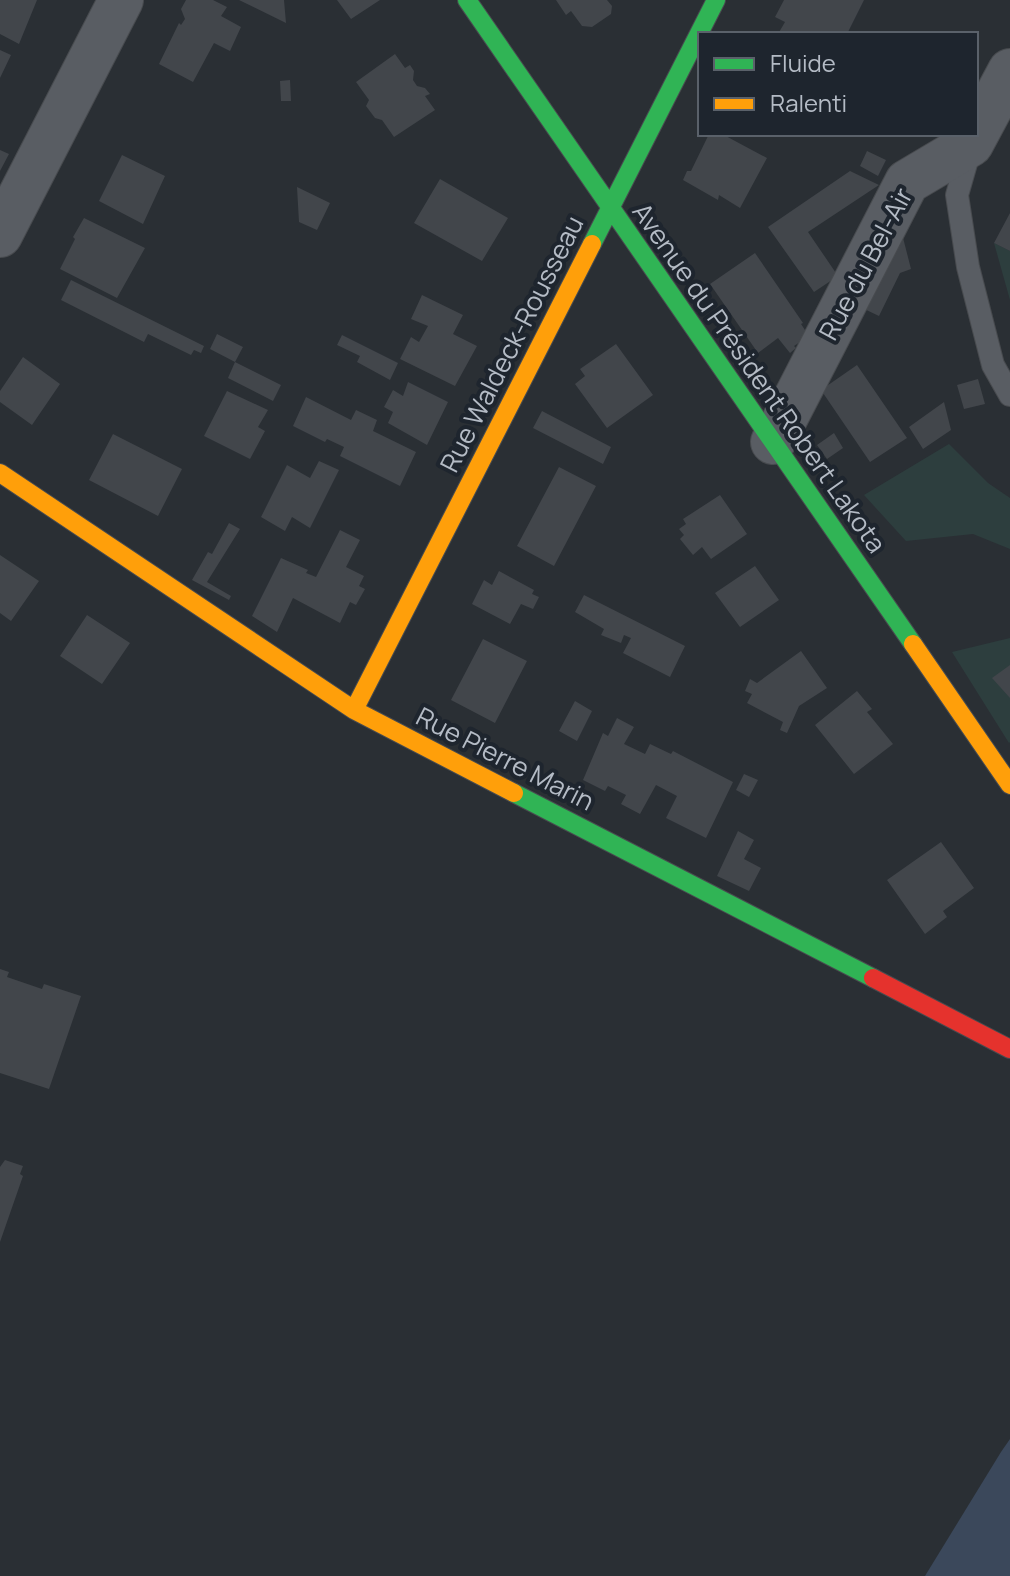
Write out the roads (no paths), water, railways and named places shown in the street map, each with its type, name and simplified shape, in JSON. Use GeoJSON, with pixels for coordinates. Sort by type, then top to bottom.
{"type":"FeatureCollection","features":[{"type":"Feature","properties":{"kind":"street"},"geometry":{"type":"LineString","coordinates":[[0,235],[121,0]]}},
{"type":"Feature","properties":{"kind":"street","name":"Avenue du Président Robert Lakota"},"geometry":{"type":"LineString","coordinates":[[467,0],[1010,785]]}},
{"type":"Feature","properties":{"kind":"street","name":"Rue Waldeck-Rousseau"},"geometry":{"type":"LineString","coordinates":[[700,32],[716,0]]}},
{"type":"Feature","properties":{"kind":"street","name":"Rue Waldeck-Rousseau"},"geometry":{"type":"LineString","coordinates":[[354,710],[698,35]]}},
{"type":"Feature","properties":{"kind":"street"},"geometry":{"type":"LineString","coordinates":[[978,131],[1010,71]]}},
{"type":"Feature","properties":{"kind":"street"},"geometry":{"type":"LineString","coordinates":[[971,144],[975,136]]}},
{"type":"Feature","properties":{"kind":"street","name":"Rue du Bel-Air"},"geometry":{"type":"LineString","coordinates":[[773,442],[907,182],[971,144]]}},
{"type":"Feature","properties":{"kind":"street","name":"Rue Pierre Marin"},"geometry":{"type":"LineString","coordinates":[[0,473],[354,710],[1010,1049]]}},
{"type":"Feature","properties":{"kind":"lane"},"geometry":{"type":"LineString","coordinates":[[971,144],[957,195],[968,267],[993,365],[1010,395]]}},
{"type":"Feature","properties":{"kind":"water"},"geometry":{"type":"Polygon","coordinates":[[[1010,1439],[1010,1576],[925,1576],[1001,1452],[1010,1439]]]}}]}
